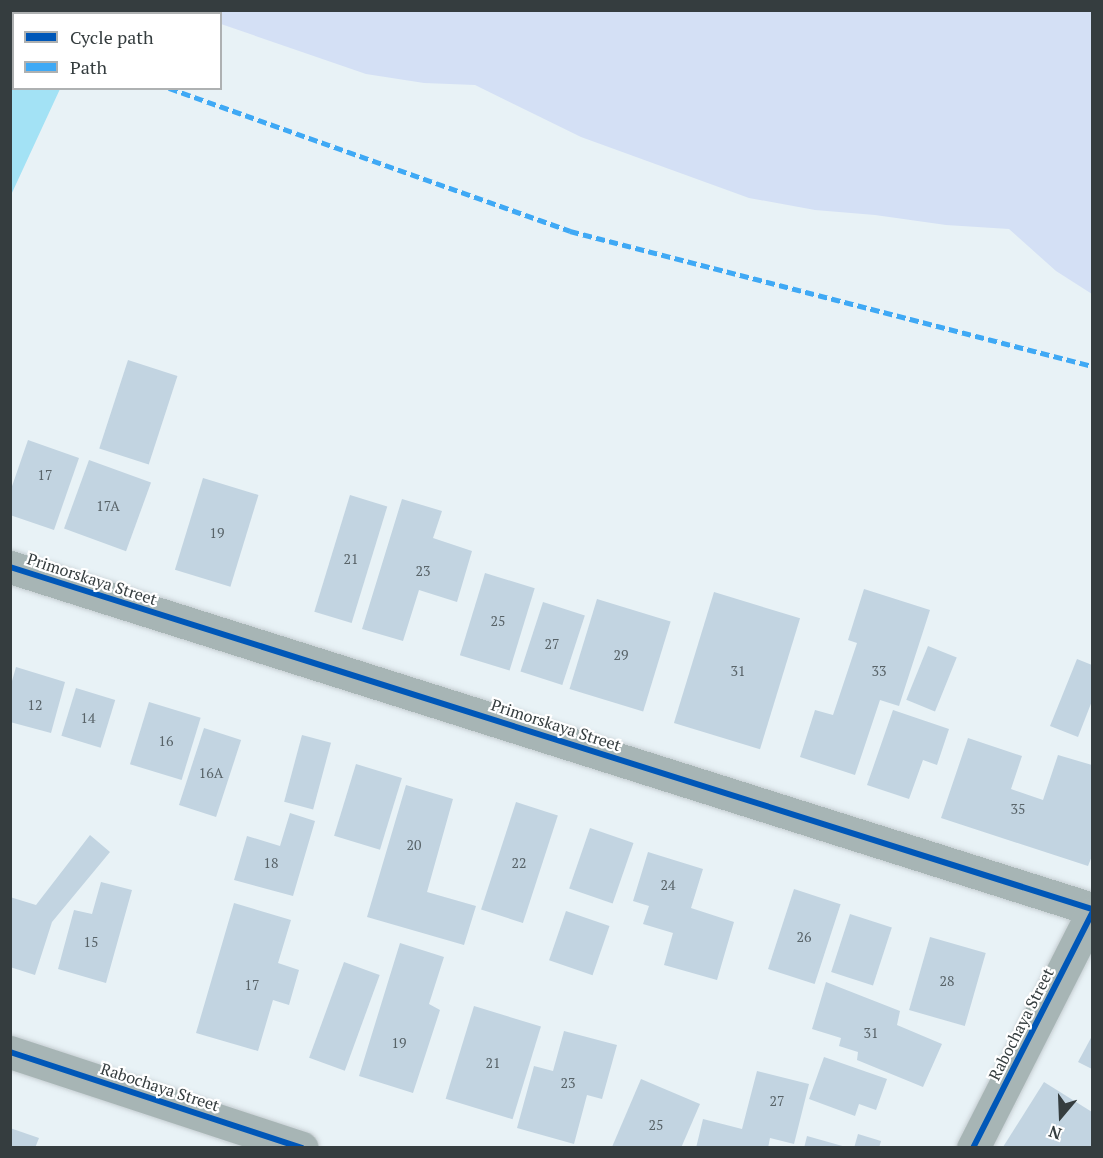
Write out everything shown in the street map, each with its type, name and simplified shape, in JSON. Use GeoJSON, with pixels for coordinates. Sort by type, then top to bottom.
{"type":"FeatureCollection","features":[{"type":"Feature","properties":{"kind":"street","name":"Primorskaya Street"},"geometry":{"type":"LineString","coordinates":[[10,567],[1092,909]]}},
{"type":"Feature","properties":{"kind":"street","name":"Rabochaya Street"},"geometry":{"type":"LineString","coordinates":[[973,1148],[1092,914]]}},
{"type":"Feature","properties":{"kind":"street","name":"Rabochaya Street"},"geometry":{"type":"LineString","coordinates":[[10,1053],[302,1148]]}},
{"type":"Feature","properties":{"kind":"shaded area"},"geometry":{"type":"Polygon","coordinates":[[[184,11],[1092,11],[1092,294],[1056,271],[1009,229],[946,225],[875,215],[815,210],[749,198],[581,137],[475,85],[424,83],[366,74],[222,24],[222,12],[184,11]]]}},
{"type":"Feature","properties":{"kind":"shaded area"},"geometry":{"type":"Polygon","coordinates":[[[11,22],[12,90],[60,90],[11,195],[11,22]]]}},
{"type":"Feature","properties":{"kind":"building"},"geometry":{"type":"Polygon","coordinates":[[[128,360],[177,376],[149,465],[99,448],[128,360]]]}},
{"type":"Feature","properties":{"kind":"building"},"geometry":{"type":"Polygon","coordinates":[[[28,440],[79,458],[54,530],[10,515],[10,492],[28,440]]]}},
{"type":"Feature","properties":{"kind":"building"},"geometry":{"type":"Polygon","coordinates":[[[89,460],[151,483],[126,551],[64,529],[89,460]]]}},
{"type":"Feature","properties":{"kind":"building"},"geometry":{"type":"Polygon","coordinates":[[[203,478],[258,495],[230,587],[175,570],[203,478]]]}},
{"type":"Feature","properties":{"kind":"building"},"geometry":{"type":"Polygon","coordinates":[[[350,495],[387,506],[352,623],[314,612],[350,495]]]}},
{"type":"Feature","properties":{"kind":"building"},"geometry":{"type":"Polygon","coordinates":[[[402,499],[442,511],[433,538],[472,551],[457,602],[419,590],[403,641],[362,629],[402,499]]]}},
{"type":"Feature","properties":{"kind":"building"},"geometry":{"type":"Polygon","coordinates":[[[485,573],[535,588],[510,670],[460,655],[485,573]]]}},
{"type":"Feature","properties":{"kind":"building"},"geometry":{"type":"Polygon","coordinates":[[[864,589],[930,610],[899,706],[880,700],[855,775],[800,757],[815,710],[833,715],[857,643],[848,640],[864,589]]]}},
{"type":"Feature","properties":{"kind":"building"},"geometry":{"type":"Polygon","coordinates":[[[714,592],[800,618],[760,749],[674,723],[714,592]]]}},
{"type":"Feature","properties":{"kind":"building"},"geometry":{"type":"Polygon","coordinates":[[[597,599],[671,622],[643,711],[570,689],[597,599]]]}},
{"type":"Feature","properties":{"kind":"building"},"geometry":{"type":"Polygon","coordinates":[[[543,602],[585,616],[562,685],[520,671],[543,602]]]}},
{"type":"Feature","properties":{"kind":"building"},"geometry":{"type":"Polygon","coordinates":[[[928,646],[957,658],[935,711],[906,700],[928,646]]]}},
{"type":"Feature","properties":{"kind":"building"},"geometry":{"type":"Polygon","coordinates":[[[1077,659],[1092,665],[1092,701],[1078,737],[1050,726],[1077,659]]]}},
{"type":"Feature","properties":{"kind":"building"},"geometry":{"type":"Polygon","coordinates":[[[16,667],[65,682],[51,733],[10,722],[10,688],[16,667]]]}},
{"type":"Feature","properties":{"kind":"building"},"geometry":{"type":"Polygon","coordinates":[[[76,688],[115,700],[101,748],[61,736],[76,688]]]}},
{"type":"Feature","properties":{"kind":"building"},"geometry":{"type":"Polygon","coordinates":[[[149,702],[201,718],[182,780],[130,764],[149,702]]]}},
{"type":"Feature","properties":{"kind":"building"},"geometry":{"type":"Polygon","coordinates":[[[893,710],[949,729],[937,765],[923,760],[909,799],[867,785],[893,710]]]}},
{"type":"Feature","properties":{"kind":"building"},"geometry":{"type":"Polygon","coordinates":[[[204,728],[241,740],[216,817],[179,805],[204,728]]]}},
{"type":"Feature","properties":{"kind":"building"},"geometry":{"type":"Polygon","coordinates":[[[302,735],[331,743],[313,809],[284,802],[302,735]]]}},
{"type":"Feature","properties":{"kind":"building"},"geometry":{"type":"Polygon","coordinates":[[[968,738],[1022,756],[1011,789],[1043,800],[1058,755],[1092,765],[1092,856],[1088,866],[941,818],[968,738]]]}},
{"type":"Feature","properties":{"kind":"building"},"geometry":{"type":"Polygon","coordinates":[[[356,764],[402,778],[380,850],[334,836],[356,764]]]}},
{"type":"Feature","properties":{"kind":"building"},"geometry":{"type":"Polygon","coordinates":[[[406,785],[453,799],[427,892],[476,906],[464,945],[367,917],[406,785]]]}},
{"type":"Feature","properties":{"kind":"building"},"geometry":{"type":"Polygon","coordinates":[[[516,802],[558,816],[523,923],[481,909],[516,802]]]}},
{"type":"Feature","properties":{"kind":"building"},"geometry":{"type":"Polygon","coordinates":[[[290,813],[315,821],[293,896],[234,880],[247,836],[280,846],[290,813]]]}},
{"type":"Feature","properties":{"kind":"building"},"geometry":{"type":"Polygon","coordinates":[[[590,828],[633,843],[613,903],[569,889],[590,828]]]}},
{"type":"Feature","properties":{"kind":"building"},"geometry":{"type":"Polygon","coordinates":[[[90,835],[110,852],[52,922],[35,975],[10,967],[10,897],[36,905],[90,835]]]}},
{"type":"Feature","properties":{"kind":"building"},"geometry":{"type":"Polygon","coordinates":[[[648,852],[703,869],[691,908],[734,922],[717,980],[664,965],[673,933],[643,924],[649,906],[633,901],[648,852]]]}},
{"type":"Feature","properties":{"kind":"building"},"geometry":{"type":"Polygon","coordinates":[[[101,882],[132,890],[106,983],[58,969],[74,910],[92,914],[101,882]]]}},
{"type":"Feature","properties":{"kind":"building"},"geometry":{"type":"Polygon","coordinates":[[[794,889],[841,904],[815,984],[768,969],[794,889]]]}},
{"type":"Feature","properties":{"kind":"building"},"geometry":{"type":"Polygon","coordinates":[[[234,903],[291,920],[278,963],[299,970],[289,1005],[273,1000],[258,1051],[196,1033],[234,903]]]}},
{"type":"Feature","properties":{"kind":"building"},"geometry":{"type":"Polygon","coordinates":[[[566,911],[609,926],[593,975],[549,960],[566,911]]]}},
{"type":"Feature","properties":{"kind":"building"},"geometry":{"type":"Polygon","coordinates":[[[850,914],[892,928],[873,986],[831,972],[850,914]]]}},
{"type":"Feature","properties":{"kind":"building"},"geometry":{"type":"Polygon","coordinates":[[[930,937],[986,953],[965,1026],[909,1010],[930,937]]]}},
{"type":"Feature","properties":{"kind":"building"},"geometry":{"type":"Polygon","coordinates":[[[400,943],[444,957],[429,1004],[440,1010],[413,1093],[359,1076],[400,943]]]}},
{"type":"Feature","properties":{"kind":"building"},"geometry":{"type":"Polygon","coordinates":[[[344,962],[380,975],[345,1071],[309,1058],[344,962]]]}},
{"type":"Feature","properties":{"kind":"building"},"geometry":{"type":"Polygon","coordinates":[[[826,982],[900,1011],[897,1025],[942,1044],[923,1087],[857,1060],[858,1052],[839,1046],[841,1038],[812,1029],[826,982]]]}},
{"type":"Feature","properties":{"kind":"building"},"geometry":{"type":"Polygon","coordinates":[[[474,1006],[541,1026],[513,1119],[446,1099],[474,1006]]]}},
{"type":"Feature","properties":{"kind":"building"},"geometry":{"type":"Polygon","coordinates":[[[564,1031],[617,1045],[602,1099],[587,1095],[574,1144],[517,1128],[534,1066],[553,1071],[564,1031]]]}},
{"type":"Feature","properties":{"kind":"building"},"geometry":{"type":"Polygon","coordinates":[[[1092,1036],[1092,1069],[1078,1062],[1092,1036]]]}},
{"type":"Feature","properties":{"kind":"building"},"geometry":{"type":"Polygon","coordinates":[[[824,1057],[887,1079],[876,1110],[859,1104],[855,1116],[809,1099],[824,1057]]]}},
{"type":"Feature","properties":{"kind":"building"},"geometry":{"type":"Polygon","coordinates":[[[757,1071],[809,1084],[794,1144],[770,1138],[768,1148],[696,1148],[703,1119],[742,1129],[757,1071]]]}},
{"type":"Feature","properties":{"kind":"building"},"geometry":{"type":"Polygon","coordinates":[[[641,1079],[700,1104],[681,1148],[612,1147],[641,1079]]]}},
{"type":"Feature","properties":{"kind":"building"},"geometry":{"type":"Polygon","coordinates":[[[1044,1082],[1092,1112],[1092,1148],[1003,1147],[1044,1082]]]}},
{"type":"Feature","properties":{"kind":"building"},"geometry":{"type":"Polygon","coordinates":[[[10,1128],[39,1138],[35,1148],[10,1148],[10,1128]]]}},
{"type":"Feature","properties":{"kind":"building"},"geometry":{"type":"Polygon","coordinates":[[[858,1134],[881,1141],[879,1148],[854,1148],[858,1134]]]}},
{"type":"Feature","properties":{"kind":"building"},"geometry":{"type":"Polygon","coordinates":[[[807,1136],[846,1147],[804,1148],[807,1136]]]}},
{"type":"Feature","properties":{"kind":"marked path"},"geometry":{"type":"LineString","coordinates":[[175,90],[570,231],[1092,366]]}},
{"type":"Feature","properties":{"kind":"cycle path"},"geometry":{"type":"LineString","coordinates":[[10,567],[1092,909]]}},
{"type":"Feature","properties":{"kind":"cycle path"},"geometry":{"type":"LineString","coordinates":[[973,1148],[1092,913]]}},
{"type":"Feature","properties":{"kind":"cycle path"},"geometry":{"type":"LineString","coordinates":[[10,1052],[302,1148]]}}]}
